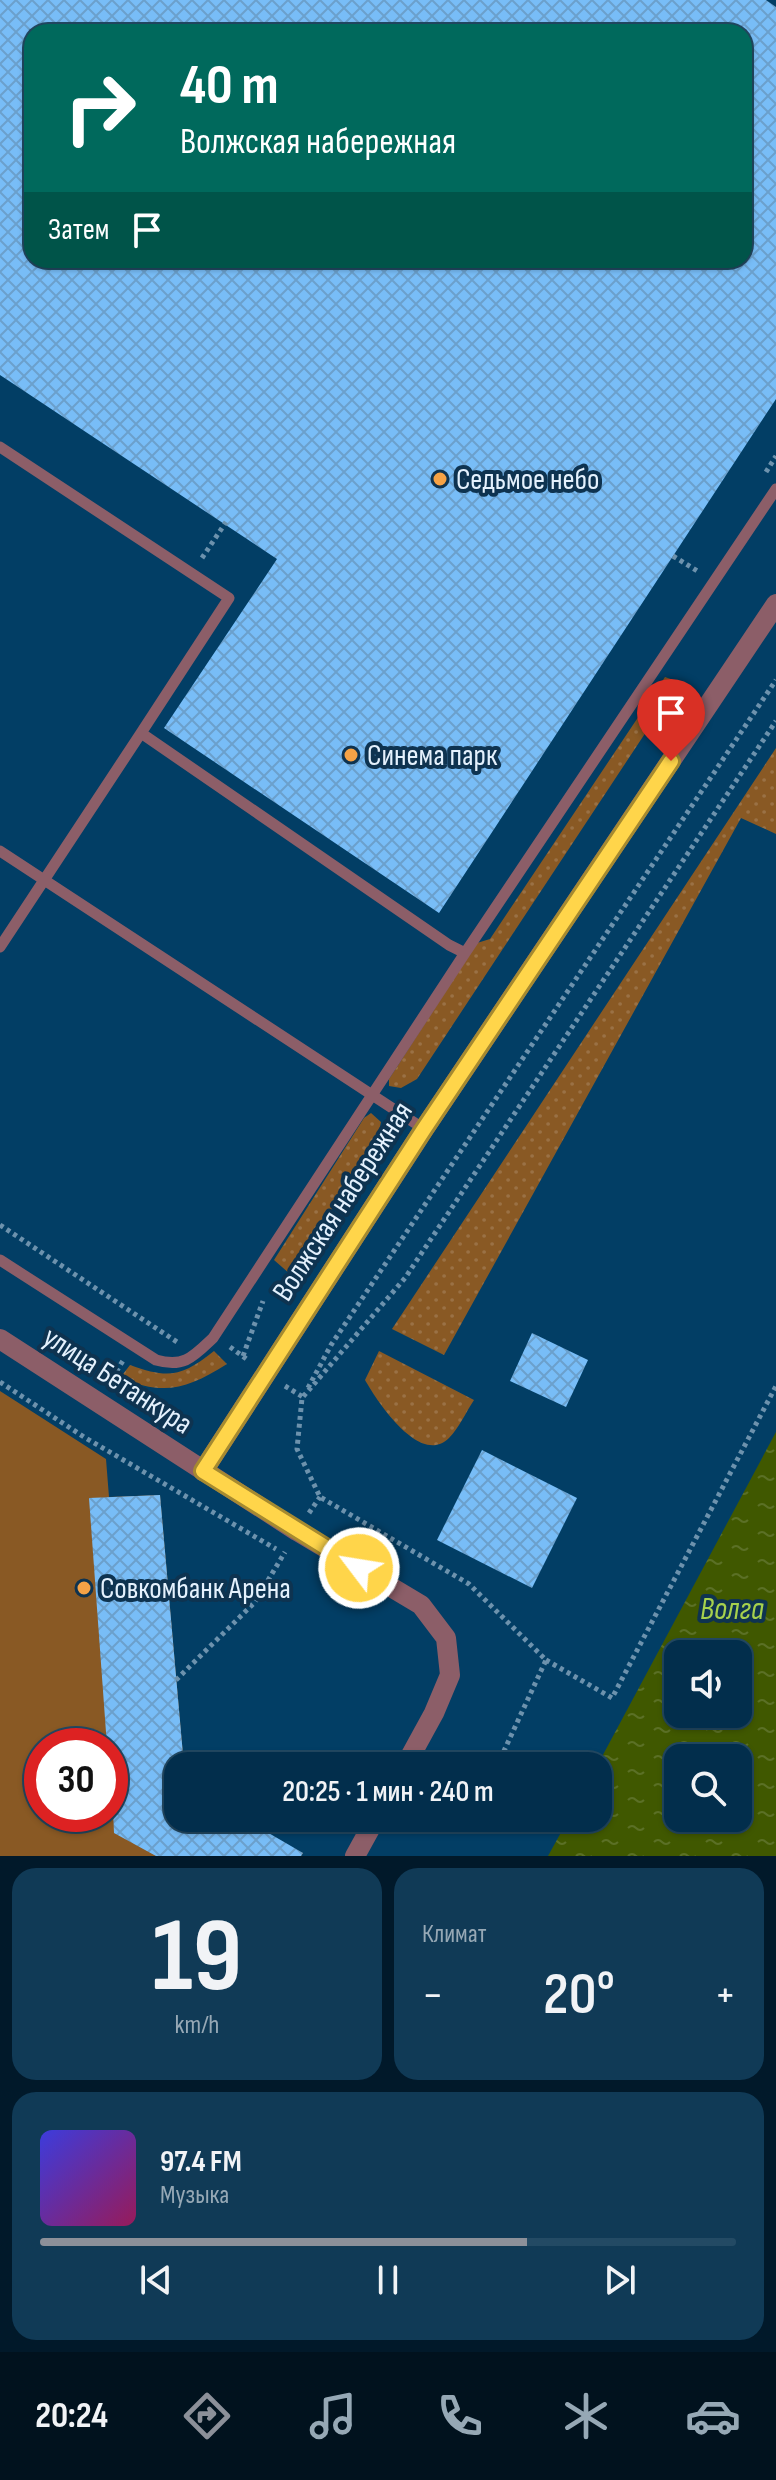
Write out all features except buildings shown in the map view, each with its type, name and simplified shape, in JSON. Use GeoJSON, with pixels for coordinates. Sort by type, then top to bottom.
{"type":"FeatureCollection","features":[{"type":"Feature","properties":{"kind":"street","name":"Волжская набережная"},"geometry":{"type":"LineString","coordinates":[[203,1471],[424,1129],[776,604]]}},
{"type":"Feature","properties":{"kind":"street","name":"улица Бетанкура"},"geometry":{"type":"LineString","coordinates":[[0,1339],[203,1471]]}},
{"type":"Feature","properties":{"kind":"street"},"geometry":{"type":"LineString","coordinates":[[203,1471],[421,1605],[446,1638],[450,1675],[413,1752]]}},
{"type":"Feature","properties":{"kind":"street"},"geometry":{"type":"LineString","coordinates":[[355,1856],[368,1832]]}},
{"type":"Feature","properties":{"kind":"lane"},"geometry":{"type":"LineString","coordinates":[[0,447],[229,598],[0,947]]}},
{"type":"Feature","properties":{"kind":"lane"},"geometry":{"type":"LineString","coordinates":[[0,1260],[156,1360],[174,1365],[193,1357],[213,1338],[465,953],[776,489]]}},
{"type":"Feature","properties":{"kind":"lane"},"geometry":{"type":"LineString","coordinates":[[141,733],[465,953]]}},
{"type":"Feature","properties":{"kind":"lane"},"geometry":{"type":"LineString","coordinates":[[0,851],[424,1129]]}},
{"type":"Feature","properties":{"kind":"path"},"geometry":{"type":"LineString","coordinates":[[759,482],[776,456]]}},
{"type":"Feature","properties":{"kind":"path"},"geometry":{"type":"LineString","coordinates":[[192,574],[226,522]]}},
{"type":"Feature","properties":{"kind":"path"},"geometry":{"type":"LineString","coordinates":[[673,556],[701,573]]}},
{"type":"Feature","properties":{"kind":"path"},"geometry":{"type":"LineString","coordinates":[[692,586],[709,560]]}},
{"type":"Feature","properties":{"kind":"path"},"geometry":{"type":"LineString","coordinates":[[776,680],[331,1345],[302,1398],[297,1449],[320,1497],[469,1584],[546,1660],[612,1698],[776,1386]]}},
{"type":"Feature","properties":{"kind":"path"},"geometry":{"type":"LineString","coordinates":[[302,1398],[405,1278],[776,721]]}},
{"type":"Feature","properties":{"kind":"path"},"geometry":{"type":"LineString","coordinates":[[0,1225],[177,1342],[187,1336]]}},
{"type":"Feature","properties":{"kind":"path"},"geometry":{"type":"LineString","coordinates":[[223,1342],[243,1356]]}},
{"type":"Feature","properties":{"kind":"path"},"geometry":{"type":"LineString","coordinates":[[111,1380],[125,1358]]}},
{"type":"Feature","properties":{"kind":"path"},"geometry":{"type":"LineString","coordinates":[[0,1382],[84,1437],[284,1554]]}},
{"type":"Feature","properties":{"kind":"path"},"geometry":{"type":"LineString","coordinates":[[176,1680],[255,1602],[320,1497]]}},
{"type":"Feature","properties":{"kind":"path"},"geometry":{"type":"LineString","coordinates":[[503,1752],[546,1660]]}},
{"type":"Feature","properties":{"kind":"shaded area"},"geometry":{"type":"Polygon","coordinates":[[[665,677],[679,682],[417,1079],[401,1088],[389,1086],[389,1079],[477,943],[490,939],[665,677]]]}},
{"type":"Feature","properties":{"kind":"shaded area"},"geometry":{"type":"Polygon","coordinates":[[[776,748],[776,834],[741,818],[444,1355],[392,1329],[776,748]]]}},
{"type":"Feature","properties":{"kind":"shaded area"},"geometry":{"type":"Polygon","coordinates":[[[371,1113],[381,1122],[377,1141],[290,1274],[274,1260],[364,1118],[371,1113]]]}},
{"type":"Feature","properties":{"kind":"shaded area"},"geometry":{"type":"Polygon","coordinates":[[[214,1351],[227,1364],[187,1384],[150,1387],[120,1378],[130,1365],[165,1374],[183,1371],[214,1351]]]}},
{"type":"Feature","properties":{"kind":"shaded area"},"geometry":{"type":"Polygon","coordinates":[[[379,1351],[474,1400],[449,1438],[438,1445],[425,1444],[413,1438],[389,1415],[365,1380],[379,1351]]]}},
{"type":"Feature","properties":{"kind":"shaded area","name":"Совкомбанк Арена"},"geometry":{"type":"Polygon","coordinates":[[[0,1391],[106,1459],[109,1497],[160,1495],[183,1752],[164,1752],[164,1832],[228,1832],[303,1853],[301,1856],[0,1856],[0,1391]]]}},
{"type":"Feature","properties":{"kind":"water","name":"Волга"},"geometry":{"type":"Polygon","coordinates":[[[776,1432],[776,1856],[548,1856],[561,1832],[612,1832],[612,1752],[605,1752],[664,1641],[664,1728],[752,1728],[752,1640],[665,1640],[776,1432]]]}},
{"type":"Feature","properties":{"kind":"place","name":"Седьмое небо"},"geometry":{"type":"Point","coordinates":[440,479]}},
{"type":"Feature","properties":{"kind":"place","name":"Синема парк"},"geometry":{"type":"Point","coordinates":[351,755]}},
{"type":"Feature","properties":{"kind":"place","name":"Совкомбанк Арена"},"geometry":{"type":"Point","coordinates":[84,1588]}},
{"type":"Feature","properties":{"kind":"route"},"geometry":{"type":"LineString","coordinates":[[359,1568],[203,1471],[424,1129],[671,761]]}}]}
